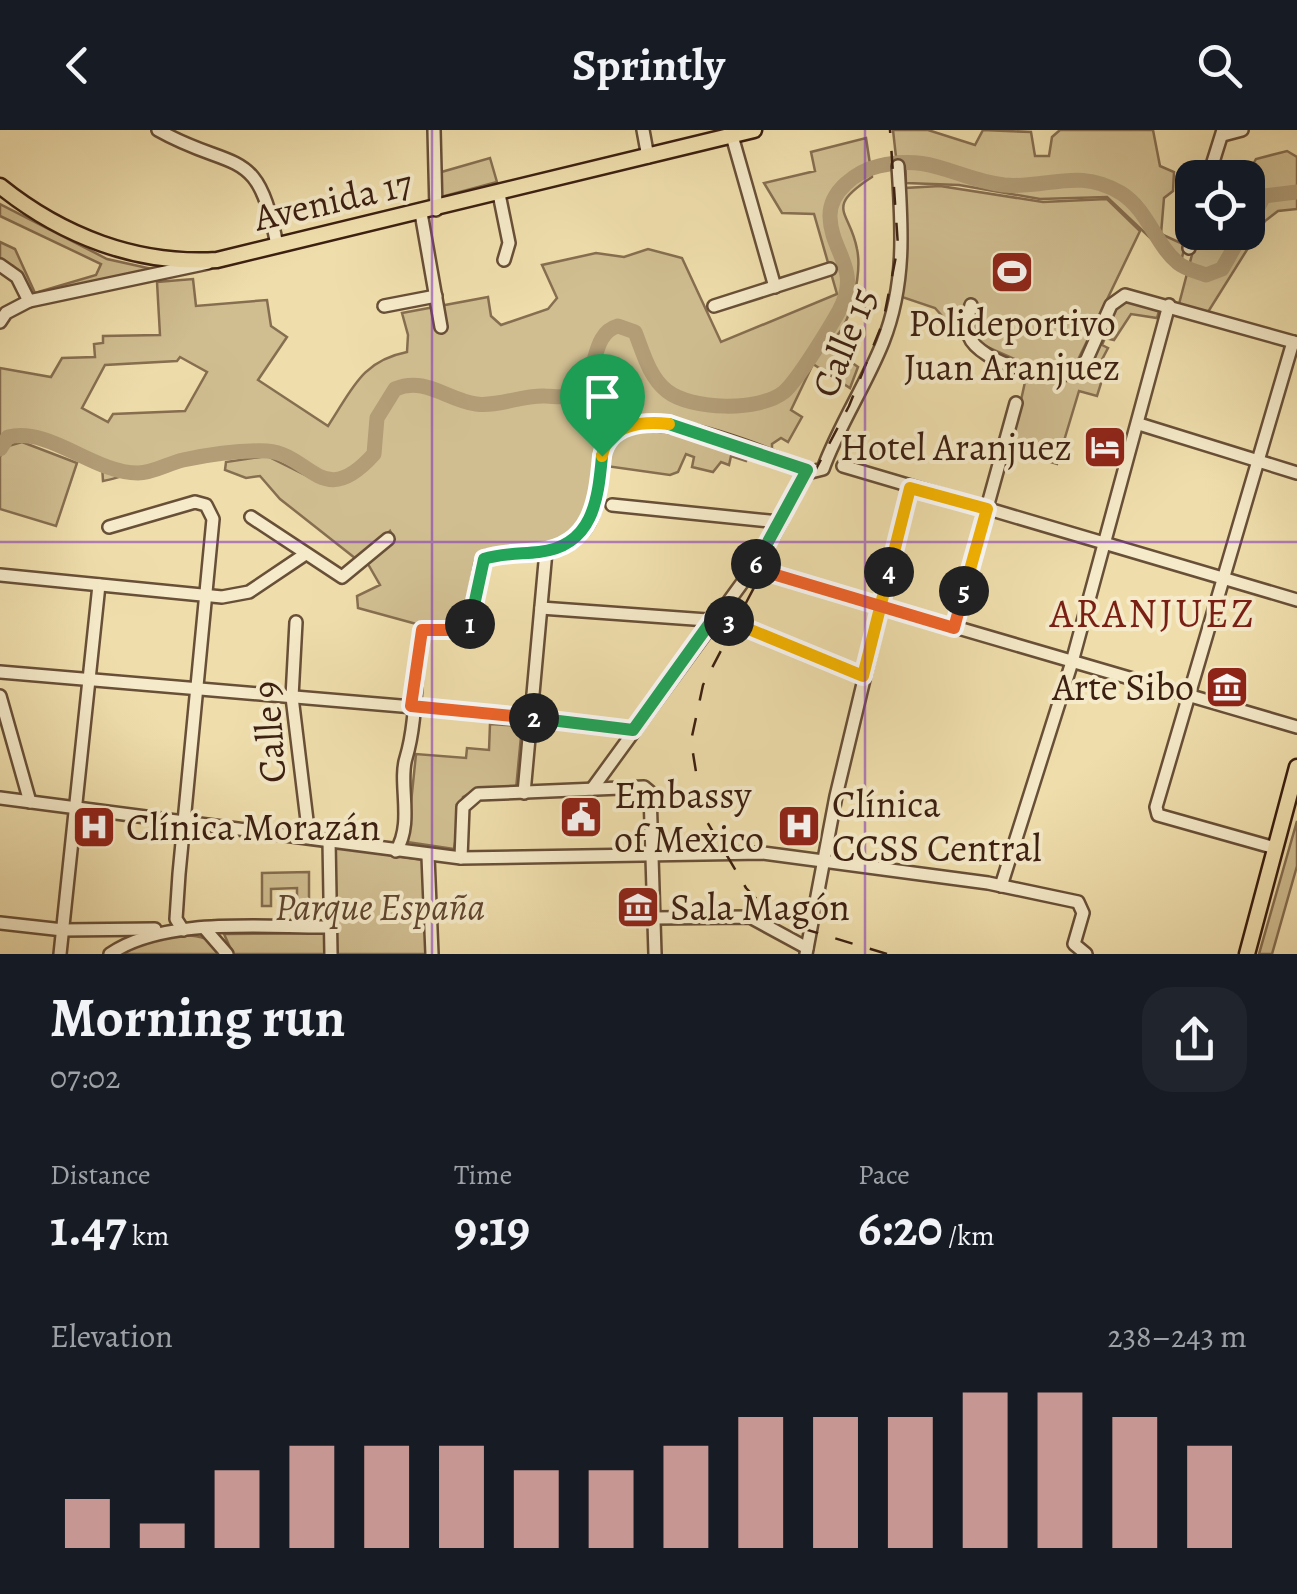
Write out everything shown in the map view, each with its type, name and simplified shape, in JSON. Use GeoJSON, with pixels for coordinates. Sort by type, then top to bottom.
{"type":"FeatureCollection","features":[{"type":"Feature","properties":{"kind":"main road","name":"Avenida 17"},"geometry":{"type":"LineString","coordinates":[[0,186],[30,207],[116,250],[164,261],[217,260],[429,212],[754,130]]}},
{"type":"Feature","properties":{"kind":"main road"},"geometry":{"type":"LineString","coordinates":[[1246,954],[1297,767]]}},
{"type":"Feature","properties":{"kind":"street"},"geometry":{"type":"LineString","coordinates":[[158,130],[254,176],[269,202],[277,246]]}},
{"type":"Feature","properties":{"kind":"street"},"geometry":{"type":"LineString","coordinates":[[434,130],[429,212],[441,327]]}},
{"type":"Feature","properties":{"kind":"street"},"geometry":{"type":"LineString","coordinates":[[643,130],[648,157]]}},
{"type":"Feature","properties":{"kind":"street"},"geometry":{"type":"LineString","coordinates":[[1214,160],[1223,132],[1242,130]]}},
{"type":"Feature","properties":{"kind":"street"},"geometry":{"type":"LineString","coordinates":[[732,136],[775,287]]}},
{"type":"Feature","properties":{"kind":"street","name":"Calle 15"},"geometry":{"type":"LineString","coordinates":[[592,789],[753,568],[883,342],[902,264],[898,166]]}},
{"type":"Feature","properties":{"kind":"street"},"geometry":{"type":"LineString","coordinates":[[498,194],[509,243],[504,260]]}},
{"type":"Feature","properties":{"kind":"street"},"geometry":{"type":"LineString","coordinates":[[0,322],[6,312],[29,301],[217,260]]}},
{"type":"Feature","properties":{"kind":"street"},"geometry":{"type":"LineString","coordinates":[[0,265],[16,277],[29,301]]}},
{"type":"Feature","properties":{"kind":"street"},"geometry":{"type":"LineString","coordinates":[[714,306],[830,268]]}},
{"type":"Feature","properties":{"kind":"street"},"geometry":{"type":"LineString","coordinates":[[971,304],[969,338],[983,350],[1026,371],[1052,378],[1076,374],[1083,368],[1111,305],[1132,294],[1295,342],[1157,811],[1276,848]]}},
{"type":"Feature","properties":{"kind":"street"},"geometry":{"type":"LineString","coordinates":[[384,306],[436,296]]}},
{"type":"Feature","properties":{"kind":"street"},"geometry":{"type":"LineString","coordinates":[[1000,886],[1072,662],[1169,305]]}},
{"type":"Feature","properties":{"kind":"street"},"geometry":{"type":"LineString","coordinates":[[954,628],[1016,403]]}},
{"type":"Feature","properties":{"kind":"street"},"geometry":{"type":"LineString","coordinates":[[396,851],[404,836],[405,762],[413,744],[411,706],[422,630],[465,629],[471,621],[484,559],[546,551],[572,541],[592,516],[604,448],[616,434],[642,424],[671,424],[812,471]]}},
{"type":"Feature","properties":{"kind":"street"},"geometry":{"type":"LineString","coordinates":[[1139,424],[1297,473]]}},
{"type":"Feature","properties":{"kind":"street"},"geometry":{"type":"LineString","coordinates":[[843,466],[1297,600]]}},
{"type":"Feature","properties":{"kind":"street"},"geometry":{"type":"LineString","coordinates":[[654,918],[750,917],[807,951],[863,676],[910,488]]}},
{"type":"Feature","properties":{"kind":"street"},"geometry":{"type":"LineString","coordinates":[[109,526],[195,502],[212,511],[184,821],[180,927]]}},
{"type":"Feature","properties":{"kind":"street"},"geometry":{"type":"LineString","coordinates":[[612,506],[779,522]]}},
{"type":"Feature","properties":{"kind":"street"},"geometry":{"type":"LineString","coordinates":[[251,517],[304,555],[346,577],[388,539]]}},
{"type":"Feature","properties":{"kind":"street"},"geometry":{"type":"LineString","coordinates":[[524,793],[546,551]]}},
{"type":"Feature","properties":{"kind":"street"},"geometry":{"type":"LineString","coordinates":[[0,575],[205,596],[249,592],[304,555]]}},
{"type":"Feature","properties":{"kind":"street"},"geometry":{"type":"LineString","coordinates":[[753,568],[1297,728]]}},
{"type":"Feature","properties":{"kind":"street"},"geometry":{"type":"LineString","coordinates":[[60,954],[98,584]]}},
{"type":"Feature","properties":{"kind":"street"},"geometry":{"type":"LineString","coordinates":[[541,608],[739,624],[863,676]]}},
{"type":"Feature","properties":{"kind":"street","name":"Calle 9"},"geometry":{"type":"LineString","coordinates":[[296,622],[292,697],[309,837]]}},
{"type":"Feature","properties":{"kind":"street"},"geometry":{"type":"LineString","coordinates":[[0,672],[411,706],[633,730]]}},
{"type":"Feature","properties":{"kind":"street"},"geometry":{"type":"LineString","coordinates":[[0,696],[30,802]]}},
{"type":"Feature","properties":{"kind":"street"},"geometry":{"type":"LineString","coordinates":[[461,858],[463,807],[474,796],[648,789],[656,954]]}},
{"type":"Feature","properties":{"kind":"street"},"geometry":{"type":"LineString","coordinates":[[0,798],[428,856],[763,853],[823,860],[1000,886],[1080,904],[1082,913],[1074,944],[1082,953]]}},
{"type":"Feature","properties":{"kind":"street"},"geometry":{"type":"LineString","coordinates":[[329,840],[332,954]]}},
{"type":"Feature","properties":{"kind":"street"},"geometry":{"type":"LineString","coordinates":[[428,856],[432,954]]}},
{"type":"Feature","properties":{"kind":"street"},"geometry":{"type":"LineString","coordinates":[[0,923],[64,930],[331,927]]}},
{"type":"Feature","properties":{"kind":"street"},"geometry":{"type":"LineString","coordinates":[[112,952],[134,940],[180,927]]}},
{"type":"Feature","properties":{"kind":"street"},"geometry":{"type":"LineString","coordinates":[[106,930],[114,938],[112,952]]}},
{"type":"Feature","properties":{"kind":"street"},"geometry":{"type":"LineString","coordinates":[[206,930],[226,954]]}},
{"type":"Feature","properties":{"kind":"green space"},"geometry":{"type":"Polygon","coordinates":[[[893,130],[928,130],[975,145],[983,130],[1031,132],[1035,156],[1049,156],[1052,137],[1060,130],[1153,130],[1160,166],[1174,172],[1173,191],[1164,198],[1161,234],[1175,240],[1175,250],[1184,250],[1180,266],[1107,197],[1040,199],[959,185],[906,183],[905,157],[896,157],[893,130]]]}},
{"type":"Feature","properties":{"kind":"green space"},"geometry":{"type":"Polygon","coordinates":[[[866,138],[872,177],[844,204],[857,249],[856,284],[850,311],[831,348],[858,367],[850,388],[813,364],[791,410],[802,417],[788,442],[781,438],[772,444],[772,452],[674,421],[632,420],[614,429],[605,444],[594,504],[586,523],[570,537],[549,545],[479,555],[468,617],[458,627],[420,625],[358,608],[357,596],[380,585],[368,564],[394,539],[390,531],[360,562],[280,499],[260,476],[246,478],[225,470],[226,462],[267,456],[319,482],[299,464],[274,455],[216,454],[103,481],[102,465],[49,441],[23,435],[0,446],[0,368],[51,377],[62,358],[95,357],[94,344],[103,343],[103,336],[160,335],[157,282],[193,279],[196,306],[267,300],[271,326],[287,337],[258,380],[328,426],[368,370],[391,356],[407,352],[408,335],[402,313],[488,297],[491,316],[501,325],[548,309],[557,298],[542,265],[596,253],[624,257],[648,249],[682,258],[721,342],[837,294],[814,214],[782,213],[764,183],[815,171],[811,152],[866,138]],[[180,357],[177,361],[105,365],[82,408],[108,422],[113,414],[185,411],[207,372],[180,357]]]}},
{"type":"Feature","properties":{"kind":"green space"},"geometry":{"type":"Polygon","coordinates":[[[1287,151],[1297,157],[1297,209],[1278,211],[1265,221],[1265,160],[1256,159],[1287,151]]]}},
{"type":"Feature","properties":{"kind":"green space"},"geometry":{"type":"Polygon","coordinates":[[[490,158],[497,182],[441,197],[438,173],[490,158]]]}},
{"type":"Feature","properties":{"kind":"green space","name":"Polideportivo Juan Aranjuez"},"geometry":{"type":"Polygon","coordinates":[[[940,186],[1043,202],[1107,199],[1140,231],[1075,366],[1066,371],[1039,370],[958,334],[935,308],[899,296],[907,249],[905,188],[940,186]]]}},
{"type":"Feature","properties":{"kind":"green space"},"geometry":{"type":"Polygon","coordinates":[[[0,204],[107,259],[161,271],[31,296],[13,266],[0,260],[0,242],[15,249],[35,293],[96,275],[101,264],[0,216],[0,204]]]}},
{"type":"Feature","properties":{"kind":"green space"},"geometry":{"type":"Polygon","coordinates":[[[1193,250],[1247,250],[1208,312],[1179,304],[1193,250]]]}},
{"type":"Feature","properties":{"kind":"green space"},"geometry":{"type":"Polygon","coordinates":[[[1118,300],[1161,304],[1157,318],[1131,314],[1114,340],[1105,338],[1102,345],[1108,348],[1095,373],[1103,377],[1097,396],[1079,391],[1057,464],[1010,450],[1027,373],[1077,375],[1118,300]]]}},
{"type":"Feature","properties":{"kind":"green space"},"geometry":{"type":"Polygon","coordinates":[[[653,428],[693,435],[749,455],[746,461],[731,456],[729,465],[721,462],[713,472],[692,467],[694,457],[686,454],[678,472],[670,475],[606,466],[608,451],[619,435],[653,428]]]}},
{"type":"Feature","properties":{"kind":"green space"},"geometry":{"type":"Polygon","coordinates":[[[22,442],[77,463],[56,526],[0,509],[0,457],[5,447],[22,442]]]}},
{"type":"Feature","properties":{"kind":"green space"},"geometry":{"type":"Polygon","coordinates":[[[490,724],[522,726],[516,789],[474,791],[463,797],[454,849],[407,842],[416,754],[466,758],[467,748],[489,750],[490,724]]]}},
{"type":"Feature","properties":{"kind":"green space"},"geometry":{"type":"Polygon","coordinates":[[[1297,821],[1297,866],[1272,954],[1259,954],[1297,821]]]}},
{"type":"Feature","properties":{"kind":"green space","name":"Parque España"},"geometry":{"type":"Polygon","coordinates":[[[333,847],[424,860],[427,954],[334,954],[333,847]]]}},
{"type":"Feature","properties":{"kind":"green space"},"geometry":{"type":"Polygon","coordinates":[[[309,872],[309,905],[297,906],[297,888],[271,889],[271,906],[262,906],[262,873],[309,872]]]}},
{"type":"Feature","properties":{"kind":"green space"},"geometry":{"type":"Polygon","coordinates":[[[325,933],[326,954],[233,954],[224,934],[325,933]]]}},
{"type":"Feature","properties":{"kind":"green space"},"geometry":{"type":"Polygon","coordinates":[[[183,935],[205,938],[221,954],[121,954],[135,944],[183,935]]]}},
{"type":"Feature","properties":{"kind":"waterway"},"geometry":{"type":"LineString","coordinates":[[0,449],[8,437],[40,438],[105,466],[138,473],[203,456],[267,451],[282,454],[329,479],[342,478],[374,454],[377,418],[395,389],[416,385],[476,404],[567,396],[586,382],[602,339],[618,326],[635,332],[647,364],[667,391],[708,405],[759,403],[790,386],[834,319],[845,296],[847,272],[832,230],[831,208],[839,191],[854,177],[879,166],[929,165],[1004,185],[1091,181],[1130,200],[1163,246],[1188,269],[1206,275],[1222,269],[1233,250]]}},
{"type":"Feature","properties":{"kind":"waterway"},"geometry":{"type":"LineString","coordinates":[[1265,196],[1297,192]]}},
{"type":"Feature","properties":{"kind":"railway"},"geometry":{"type":"LineString","coordinates":[[887,954],[801,928],[768,911],[746,888],[703,815],[691,741],[703,685],[849,406],[883,322],[898,246],[890,130]]}},
{"type":"Feature","properties":{"kind":"place","name":"Polideportivo Juan Aranjuez"},"geometry":{"type":"Point","coordinates":[1012,272]}},
{"type":"Feature","properties":{"kind":"place","name":"Hotel Aranjuez"},"geometry":{"type":"Point","coordinates":[1105,447]}},
{"type":"Feature","properties":{"kind":"place","name":"Arte Sibo"},"geometry":{"type":"Point","coordinates":[1227,687]}},
{"type":"Feature","properties":{"kind":"place","name":"Embassy of Mexico"},"geometry":{"type":"Point","coordinates":[581,817]}},
{"type":"Feature","properties":{"kind":"place","name":"Clínica CCSS Central"},"geometry":{"type":"Point","coordinates":[799,826]}},
{"type":"Feature","properties":{"kind":"place","name":"Clínica Morazán"},"geometry":{"type":"Point","coordinates":[94,827]}},
{"type":"Feature","properties":{"kind":"place","name":"Sala Magón"},"geometry":{"type":"Point","coordinates":[638,907]}},
{"type":"Feature","properties":{"kind":"district","name":"ARANJUEZ"},"geometry":{"type":"Point","coordinates":[1153,613]}},
{"type":"Feature","properties":{"kind":"route"},"geometry":{"type":"LineString","coordinates":[[602,456],[597,507],[578,537],[546,551],[488,556],[481,563],[469,626],[458,630],[422,630],[411,706],[633,730],[712,620],[734,622],[863,676],[880,606],[910,488],[987,509],[954,628],[880,606],[762,570],[753,568],[807,470],[659,423],[621,429],[607,442],[602,456]]}}]}
